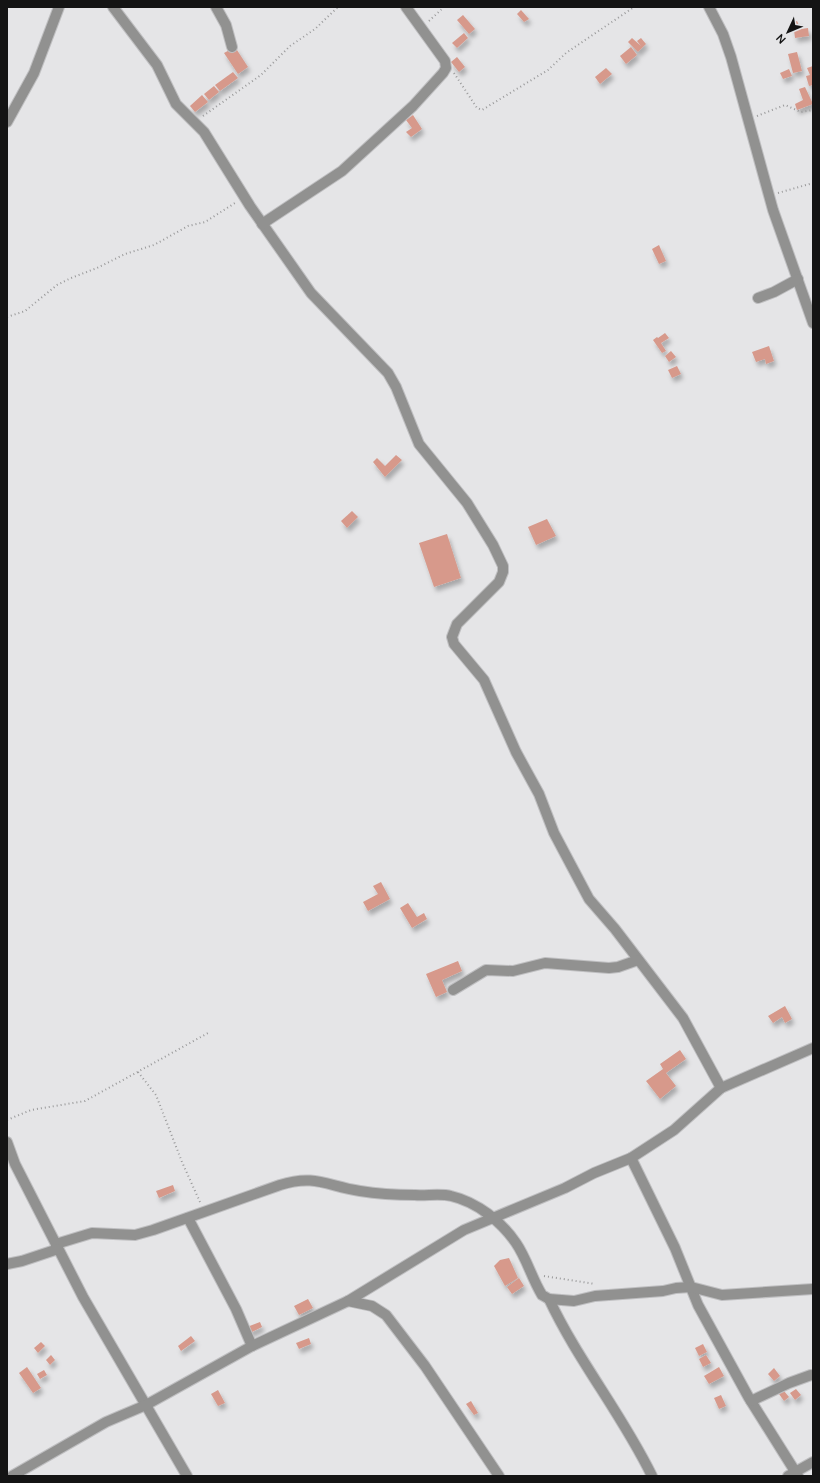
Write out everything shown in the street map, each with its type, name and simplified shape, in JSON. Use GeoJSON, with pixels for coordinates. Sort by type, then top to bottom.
{"type":"FeatureCollection","features":[{"type":"Feature","properties":{"kind":"street"},"geometry":{"type":"LineString","coordinates":[[7,122],[34,73],[59,7]]}},
{"type":"Feature","properties":{"kind":"street"},"geometry":{"type":"LineString","coordinates":[[113,7],[157,65],[176,104],[204,132],[250,206],[311,293],[388,373],[396,387],[419,444],[467,503],[493,545],[503,566],[502,577],[499,582],[457,624],[452,637],[454,644],[484,680],[516,752],[539,794],[554,833],[578,880],[590,899],[683,1018],[722,1088]]}},
{"type":"Feature","properties":{"kind":"street"},"geometry":{"type":"LineString","coordinates":[[216,7],[226,25],[232,47]]}},
{"type":"Feature","properties":{"kind":"street"},"geometry":{"type":"LineString","coordinates":[[262,224],[342,171],[387,132],[443,73],[446,68],[445,61],[406,7]]}},
{"type":"Feature","properties":{"kind":"street"},"geometry":{"type":"LineString","coordinates":[[709,7],[723,34],[741,87],[769,196],[813,323]]}},
{"type":"Feature","properties":{"kind":"street"},"geometry":{"type":"LineString","coordinates":[[758,298],[774,292],[798,279]]}},
{"type":"Feature","properties":{"kind":"street"},"geometry":{"type":"LineString","coordinates":[[453,990],[486,970],[513,971],[545,963],[609,968],[638,960]]}},
{"type":"Feature","properties":{"kind":"street"},"geometry":{"type":"LineString","coordinates":[[12,1476],[106,1422],[146,1405],[252,1346],[348,1301],[464,1230],[492,1217],[566,1188],[594,1173],[631,1158],[674,1130],[722,1088],[813,1048]]}},
{"type":"Feature","properties":{"kind":"street"},"geometry":{"type":"LineString","coordinates":[[7,1142],[15,1164],[107,1341],[187,1476]]}},
{"type":"Feature","properties":{"kind":"street"},"geometry":{"type":"LineString","coordinates":[[631,1158],[675,1248],[698,1305],[793,1474],[813,1462]]}},
{"type":"Feature","properties":{"kind":"street"},"geometry":{"type":"LineString","coordinates":[[7,1264],[22,1261],[57,1246],[92,1234],[135,1235],[188,1218],[280,1185],[293,1181],[309,1179],[359,1191],[414,1196],[450,1195],[466,1200],[492,1217],[517,1244],[542,1295],[549,1299],[574,1301],[595,1296],[691,1287],[722,1295],[813,1289]]}},
{"type":"Feature","properties":{"kind":"street"},"geometry":{"type":"LineString","coordinates":[[188,1218],[236,1309],[252,1346]]}},
{"type":"Feature","properties":{"kind":"street"},"geometry":{"type":"LineString","coordinates":[[549,1299],[561,1324],[586,1367],[626,1428],[652,1476]]}},
{"type":"Feature","properties":{"kind":"street"},"geometry":{"type":"LineString","coordinates":[[348,1301],[372,1306],[386,1315],[425,1366],[499,1476]]}},
{"type":"Feature","properties":{"kind":"street"},"geometry":{"type":"LineString","coordinates":[[751,1401],[789,1383],[811,1375]]}},
{"type":"Feature","properties":{"kind":"path"},"geometry":{"type":"LineString","coordinates":[[193,121],[205,115],[261,75],[286,50],[315,29],[338,7]]}},
{"type":"Feature","properties":{"kind":"path"},"geometry":{"type":"LineString","coordinates":[[421,28],[444,7]]}},
{"type":"Feature","properties":{"kind":"path"},"geometry":{"type":"LineString","coordinates":[[445,61],[477,108],[482,110],[548,70],[566,54],[634,7]]}},
{"type":"Feature","properties":{"kind":"path"},"geometry":{"type":"LineString","coordinates":[[748,119],[785,106],[801,112],[813,110]]}},
{"type":"Feature","properties":{"kind":"path"},"geometry":{"type":"LineString","coordinates":[[769,196],[813,183]]}},
{"type":"Feature","properties":{"kind":"path"},"geometry":{"type":"LineString","coordinates":[[7,317],[25,311],[57,285],[125,254],[154,245],[188,226],[205,222],[232,204],[239,203],[250,206]]}},
{"type":"Feature","properties":{"kind":"path"},"geometry":{"type":"LineString","coordinates":[[7,1120],[31,1110],[85,1100],[208,1033]]}},
{"type":"Feature","properties":{"kind":"path"},"geometry":{"type":"LineString","coordinates":[[138,1072],[156,1095],[182,1162],[205,1212]]}},
{"type":"Feature","properties":{"kind":"path"},"geometry":{"type":"LineString","coordinates":[[531,1273],[597,1285]]}},
{"type":"Feature","properties":{"kind":"building"},"geometry":{"type":"Polygon","coordinates":[[[521,10],[529,19],[524,22],[517,14],[521,10]]]}},
{"type":"Feature","properties":{"kind":"building"},"geometry":{"type":"Polygon","coordinates":[[[463,15],[475,29],[469,34],[457,20],[463,15]]]}},
{"type":"Feature","properties":{"kind":"building"},"geometry":{"type":"Polygon","coordinates":[[[797,21],[800,28],[794,30],[791,23],[797,21]]]}},
{"type":"Feature","properties":{"kind":"building"},"geometry":{"type":"Polygon","coordinates":[[[808,28],[809,36],[795,38],[794,30],[808,28]]]}},
{"type":"Feature","properties":{"kind":"building"},"geometry":{"type":"Polygon","coordinates":[[[464,33],[468,38],[457,48],[452,43],[464,33]]]}},
{"type":"Feature","properties":{"kind":"building"},"geometry":{"type":"Polygon","coordinates":[[[632,38],[641,46],[637,41],[641,38],[646,44],[638,52],[628,42],[632,38]]]}},
{"type":"Feature","properties":{"kind":"building"},"geometry":{"type":"Polygon","coordinates":[[[235,47],[248,67],[238,74],[224,53],[235,47]]]}},
{"type":"Feature","properties":{"kind":"building"},"geometry":{"type":"Polygon","coordinates":[[[631,47],[637,55],[626,64],[620,56],[631,47]]]}},
{"type":"Feature","properties":{"kind":"building"},"geometry":{"type":"Polygon","coordinates":[[[797,52],[802,71],[793,73],[788,54],[797,52]]]}},
{"type":"Feature","properties":{"kind":"building"},"geometry":{"type":"Polygon","coordinates":[[[457,57],[465,67],[459,72],[451,62],[457,57]]]}},
{"type":"Feature","properties":{"kind":"building"},"geometry":{"type":"Polygon","coordinates":[[[813,66],[813,85],[809,86],[806,76],[810,75],[807,68],[813,66]]]}},
{"type":"Feature","properties":{"kind":"building"},"geometry":{"type":"Polygon","coordinates":[[[606,68],[612,74],[600,84],[595,77],[606,68]]]}},
{"type":"Feature","properties":{"kind":"building"},"geometry":{"type":"Polygon","coordinates":[[[789,69],[792,76],[783,79],[780,73],[789,69]]]}},
{"type":"Feature","properties":{"kind":"building"},"geometry":{"type":"Polygon","coordinates":[[[233,72],[238,78],[220,91],[215,85],[233,72]]]}},
{"type":"Feature","properties":{"kind":"building"},"geometry":{"type":"Polygon","coordinates":[[[214,86],[219,92],[209,100],[204,94],[214,86]]]}},
{"type":"Feature","properties":{"kind":"building"},"geometry":{"type":"Polygon","coordinates":[[[805,87],[813,104],[797,110],[795,104],[803,100],[799,89],[805,87]]]}},
{"type":"Feature","properties":{"kind":"building"},"geometry":{"type":"Polygon","coordinates":[[[202,95],[208,102],[195,112],[190,106],[202,95]]]}},
{"type":"Feature","properties":{"kind":"building"},"geometry":{"type":"Polygon","coordinates":[[[413,115],[422,129],[411,137],[406,132],[412,128],[406,120],[413,115]]]}},
{"type":"Feature","properties":{"kind":"building"},"geometry":{"type":"Polygon","coordinates":[[[659,245],[666,261],[659,264],[652,249],[659,245]]]}},
{"type":"Feature","properties":{"kind":"building"},"geometry":{"type":"Polygon","coordinates":[[[665,333],[669,338],[661,343],[666,351],[662,353],[653,340],[665,333]]]}},
{"type":"Feature","properties":{"kind":"building"},"geometry":{"type":"Polygon","coordinates":[[[769,346],[774,361],[766,364],[765,359],[756,362],[752,352],[769,346]]]}},
{"type":"Feature","properties":{"kind":"building"},"geometry":{"type":"Polygon","coordinates":[[[671,351],[676,357],[669,362],[665,356],[671,351]]]}},
{"type":"Feature","properties":{"kind":"building"},"geometry":{"type":"Polygon","coordinates":[[[677,366],[681,374],[672,378],[668,370],[677,366]]]}},
{"type":"Feature","properties":{"kind":"building"},"geometry":{"type":"Polygon","coordinates":[[[396,455],[402,460],[385,477],[373,462],[377,458],[385,466],[396,455]]]}},
{"type":"Feature","properties":{"kind":"building"},"geometry":{"type":"Polygon","coordinates":[[[352,511],[358,517],[347,528],[341,521],[352,511]]]}},
{"type":"Feature","properties":{"kind":"building"},"geometry":{"type":"Polygon","coordinates":[[[547,519],[556,536],[536,545],[528,527],[547,519]]]}},
{"type":"Feature","properties":{"kind":"building"},"geometry":{"type":"Polygon","coordinates":[[[447,534],[461,578],[434,587],[419,543],[447,534]]]}},
{"type":"Feature","properties":{"kind":"building"},"geometry":{"type":"Polygon","coordinates":[[[381,882],[390,899],[368,911],[363,902],[378,894],[373,886],[381,882]]]}},
{"type":"Feature","properties":{"kind":"building"},"geometry":{"type":"Polygon","coordinates":[[[408,903],[417,917],[424,913],[427,919],[412,928],[400,908],[408,903]]]}},
{"type":"Feature","properties":{"kind":"building"},"geometry":{"type":"Polygon","coordinates":[[[458,961],[462,971],[442,980],[447,992],[436,997],[426,974],[458,961]]]}},
{"type":"Feature","properties":{"kind":"building"},"geometry":{"type":"Polygon","coordinates":[[[785,1006],[792,1019],[785,1023],[782,1017],[773,1023],[768,1016],[785,1006]]]}},
{"type":"Feature","properties":{"kind":"building"},"geometry":{"type":"Polygon","coordinates":[[[680,1050],[686,1059],[666,1073],[676,1086],[660,1099],[646,1081],[663,1069],[660,1064],[680,1050]]]}},
{"type":"Feature","properties":{"kind":"building"},"geometry":{"type":"Polygon","coordinates":[[[173,1185],[175,1191],[159,1198],[156,1191],[173,1185]]]}},
{"type":"Feature","properties":{"kind":"building"},"geometry":{"type":"Polygon","coordinates":[[[509,1258],[518,1278],[505,1286],[494,1266],[500,1260],[509,1258]]]}},
{"type":"Feature","properties":{"kind":"building"},"geometry":{"type":"Polygon","coordinates":[[[519,1278],[524,1286],[512,1294],[507,1287],[519,1278]]]}},
{"type":"Feature","properties":{"kind":"building"},"geometry":{"type":"Polygon","coordinates":[[[308,1299],[313,1308],[299,1315],[294,1306],[308,1299]]]}},
{"type":"Feature","properties":{"kind":"building"},"geometry":{"type":"Polygon","coordinates":[[[260,1322],[262,1327],[250,1333],[247,1327],[260,1322]]]}},
{"type":"Feature","properties":{"kind":"building"},"geometry":{"type":"Polygon","coordinates":[[[191,1336],[195,1341],[181,1351],[178,1346],[191,1336]]]}},
{"type":"Feature","properties":{"kind":"building"},"geometry":{"type":"Polygon","coordinates":[[[309,1338],[311,1344],[299,1349],[296,1343],[309,1338]]]}},
{"type":"Feature","properties":{"kind":"building"},"geometry":{"type":"Polygon","coordinates":[[[41,1342],[45,1346],[38,1353],[34,1348],[41,1342]]]}},
{"type":"Feature","properties":{"kind":"building"},"geometry":{"type":"Polygon","coordinates":[[[703,1344],[707,1352],[699,1356],[695,1348],[703,1344]]]}},
{"type":"Feature","properties":{"kind":"building"},"geometry":{"type":"Polygon","coordinates":[[[51,1355],[55,1360],[50,1365],[46,1360],[51,1355]]]}},
{"type":"Feature","properties":{"kind":"building"},"geometry":{"type":"Polygon","coordinates":[[[706,1355],[711,1363],[703,1367],[699,1359],[706,1355]]]}},
{"type":"Feature","properties":{"kind":"building"},"geometry":{"type":"Polygon","coordinates":[[[27,1367],[41,1388],[33,1393],[19,1373],[27,1367]]]}},
{"type":"Feature","properties":{"kind":"building"},"geometry":{"type":"Polygon","coordinates":[[[719,1367],[724,1376],[709,1384],[704,1376],[719,1367]]]}},
{"type":"Feature","properties":{"kind":"building"},"geometry":{"type":"Polygon","coordinates":[[[774,1368],[780,1376],[774,1381],[768,1374],[774,1368]]]}},
{"type":"Feature","properties":{"kind":"building"},"geometry":{"type":"Polygon","coordinates":[[[44,1370],[47,1375],[40,1379],[37,1374],[44,1370]]]}},
{"type":"Feature","properties":{"kind":"building"},"geometry":{"type":"Polygon","coordinates":[[[796,1389],[801,1395],[795,1400],[790,1393],[796,1389]]]}},
{"type":"Feature","properties":{"kind":"building"},"geometry":{"type":"Polygon","coordinates":[[[218,1390],[225,1403],[218,1406],[211,1394],[218,1390]]]}},
{"type":"Feature","properties":{"kind":"building"},"geometry":{"type":"Polygon","coordinates":[[[784,1391],[789,1397],[784,1401],[779,1394],[784,1391]]]}},
{"type":"Feature","properties":{"kind":"building"},"geometry":{"type":"Polygon","coordinates":[[[721,1395],[726,1406],[719,1409],[714,1398],[721,1395]]]}},
{"type":"Feature","properties":{"kind":"building"},"geometry":{"type":"Polygon","coordinates":[[[471,1401],[478,1413],[474,1415],[466,1404],[471,1401]]]}}]}
